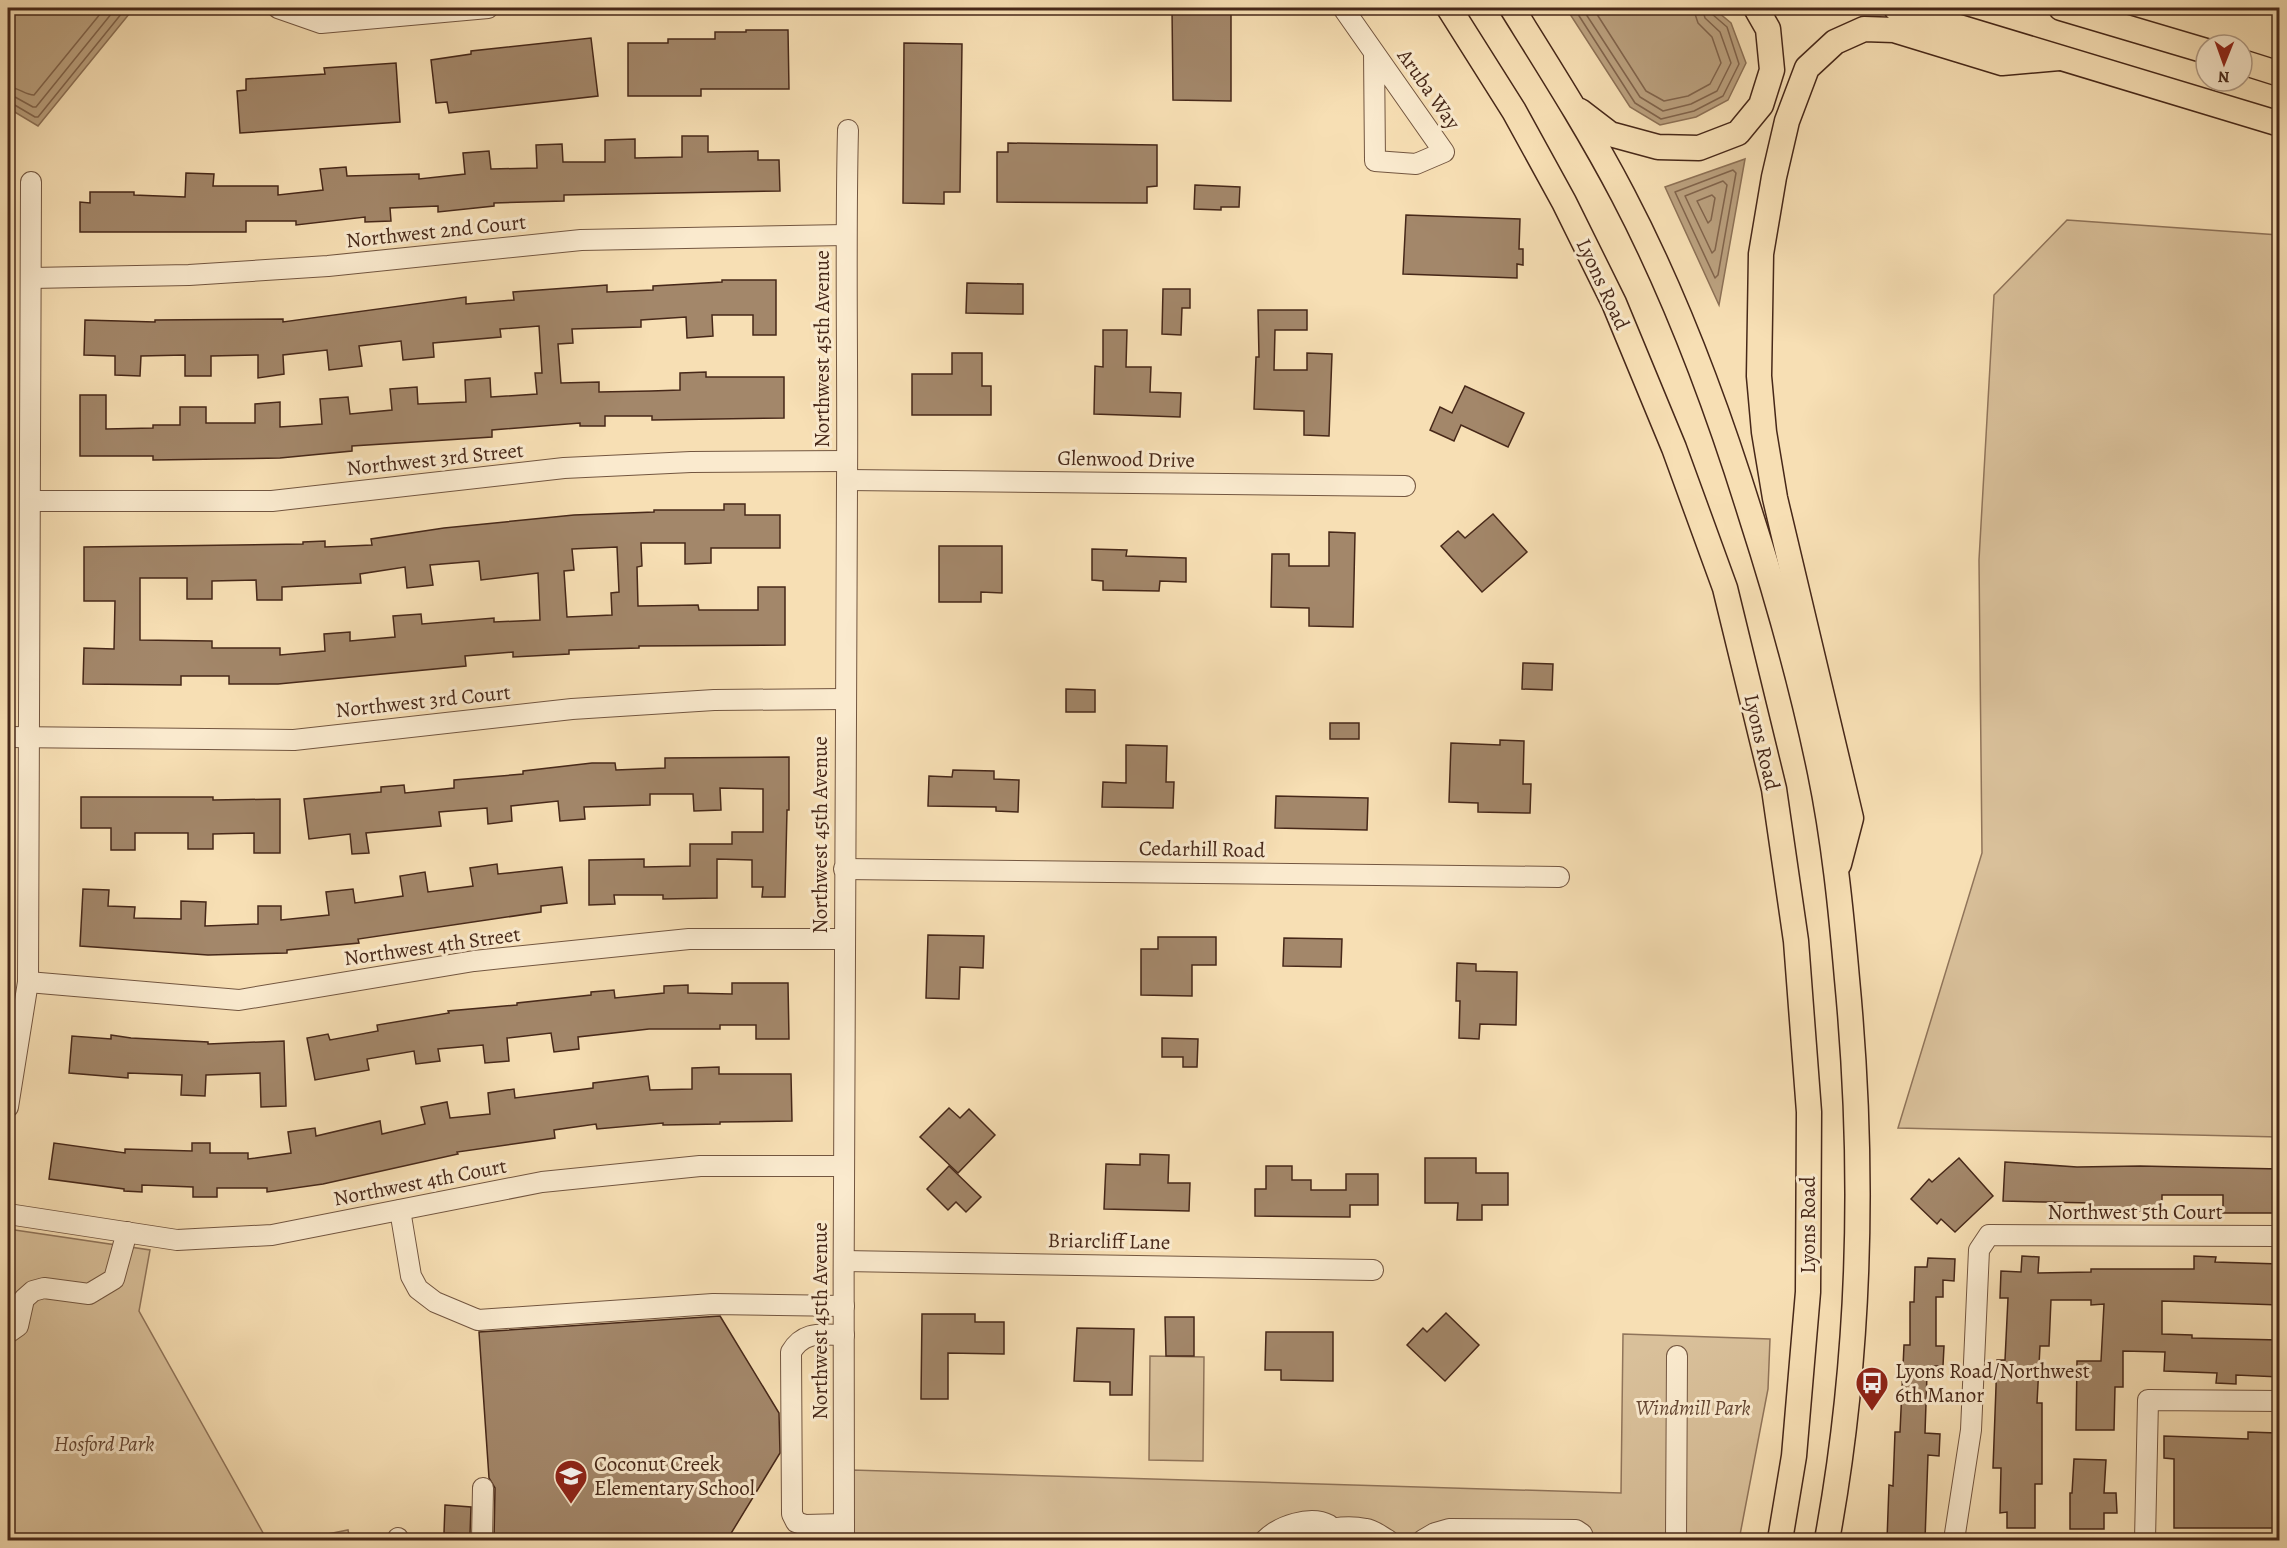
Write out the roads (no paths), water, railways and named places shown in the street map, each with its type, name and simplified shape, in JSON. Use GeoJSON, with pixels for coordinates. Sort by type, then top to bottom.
{"type":"FeatureCollection","features":[{"type":"Feature","properties":{"kind":"main road","name":"Lyons Road"},"geometry":{"type":"LineString","coordinates":[[1449,8],[1520,121],[1564,202],[1614,303],[1674,448],[1725,588],[1774,789],[1796,941],[1809,1112],[1808,1292],[1794,1456],[1780,1540]]}},
{"type":"Feature","properties":{"kind":"main road"},"geometry":{"type":"LineString","coordinates":[[1512,8],[1573,106],[1624,196],[1667,290],[1726,437],[1782,614],[1820,773],[1837,876],[1855,1058],[1859,1197],[1853,1342],[1836,1489],[1827,1540]]}},
{"type":"Feature","properties":{"kind":"main road"},"geometry":{"type":"LineString","coordinates":[[1573,106],[1610,134],[1658,147],[1699,148],[1738,133],[1761,105],[1772,70],[1768,29],[1756,8]]}},
{"type":"Feature","properties":{"kind":"main road"},"geometry":{"type":"LineString","coordinates":[[1896,8],[2280,124]]}},
{"type":"Feature","properties":{"kind":"main road"},"geometry":{"type":"LineString","coordinates":[[2061,8],[2194,47]]}},
{"type":"Feature","properties":{"kind":"main road"},"geometry":{"type":"LineString","coordinates":[[1837,876],[1851,818],[1775,498],[1764,432],[1759,376],[1761,254],[1774,177],[1787,121],[1807,68],[1835,42],[1864,29],[1894,30],[2002,63],[2059,58]]}},
{"type":"Feature","properties":{"kind":"main road"},"geometry":{"type":"LineString","coordinates":[[2254,66],[2280,74]]}},
{"type":"Feature","properties":{"kind":"street"},"geometry":{"type":"LineString","coordinates":[[278,8],[321,23],[488,8]]}},
{"type":"Feature","properties":{"kind":"street","name":"Aruba Way"},"geometry":{"type":"LineString","coordinates":[[1343,8],[1374,52],[1438,143],[1444,152],[1416,164],[1375,161],[1374,52]]}},
{"type":"Feature","properties":{"kind":"street","name":"Northwest 45th Avenue"},"geometry":{"type":"LineString","coordinates":[[844,1532],[843,939],[847,471],[845,235],[848,130]]}},
{"type":"Feature","properties":{"kind":"street"},"geometry":{"type":"LineString","coordinates":[[8,1107],[28,982],[31,182]]}},
{"type":"Feature","properties":{"kind":"street","name":"Northwest 2nd Court"},"geometry":{"type":"LineString","coordinates":[[31,278],[189,275],[317,267],[581,240],[845,235]]}},
{"type":"Feature","properties":{"kind":"street","name":"Northwest 3rd Street"},"geometry":{"type":"LineString","coordinates":[[30,501],[272,501],[564,468],[691,462],[847,471]]}},
{"type":"Feature","properties":{"kind":"street","name":"Glenwood Drive"},"geometry":{"type":"LineString","coordinates":[[847,471],[1405,486]]}},
{"type":"Feature","properties":{"kind":"street","name":"Northwest 3rd Court"},"geometry":{"type":"LineString","coordinates":[[8,737],[294,740],[572,709],[714,700],[844,699]]}},
{"type":"Feature","properties":{"kind":"street","name":"Cedarhill Road"},"geometry":{"type":"LineString","coordinates":[[844,869],[1559,877]]}},
{"type":"Feature","properties":{"kind":"street","name":"Northwest 4th Street"},"geometry":{"type":"LineString","coordinates":[[28,982],[239,1000],[474,961],[689,939],[843,939]]}},
{"type":"Feature","properties":{"kind":"street","name":"Northwest 4th Court"},"geometry":{"type":"LineString","coordinates":[[8,1214],[177,1240],[272,1235],[542,1182],[700,1166],[844,1166]]}},
{"type":"Feature","properties":{"kind":"street"},"geometry":{"type":"LineString","coordinates":[[400,1210],[411,1276],[418,1289],[435,1302],[478,1320],[713,1304],[844,1306]]}},
{"type":"Feature","properties":{"kind":"street"},"geometry":{"type":"LineString","coordinates":[[8,1333],[18,1326],[24,1299],[33,1291],[44,1288],[88,1294],[114,1279],[127,1232]]}},
{"type":"Feature","properties":{"kind":"street","name":"Northwest 5th Court"},"geometry":{"type":"LineString","coordinates":[[1954,1540],[1971,1430],[1979,1250],[1989,1236],[2280,1236]]}},
{"type":"Feature","properties":{"kind":"street","name":"Briarcliff Lane"},"geometry":{"type":"LineString","coordinates":[[844,1261],[1373,1270]]}},
{"type":"Feature","properties":{"kind":"street"},"geometry":{"type":"LineString","coordinates":[[844,1335],[806,1336],[796,1342],[791,1352],[792,1514],[796,1522],[844,1532]]}},
{"type":"Feature","properties":{"kind":"street"},"geometry":{"type":"LineString","coordinates":[[1676,1540],[1677,1356]]}},
{"type":"Feature","properties":{"kind":"street"},"geometry":{"type":"LineString","coordinates":[[2145,1540],[2148,1400],[2280,1401]]}},
{"type":"Feature","properties":{"kind":"street"},"geometry":{"type":"LineString","coordinates":[[482,1540],[483,1488]]}},
{"type":"Feature","properties":{"kind":"street"},"geometry":{"type":"LineString","coordinates":[[1265,1540],[1274,1532],[1300,1522],[1323,1521],[1337,1529]]}},
{"type":"Feature","properties":{"kind":"street"},"geometry":{"type":"LineString","coordinates":[[1305,1540],[1313,1533],[1337,1529],[1368,1529],[1388,1540]]}},
{"type":"Feature","properties":{"kind":"street"},"geometry":{"type":"LineString","coordinates":[[1423,1540],[1434,1533],[1449,1529],[1576,1530],[1582,1534],[1584,1540]]}},
{"type":"Feature","properties":{"kind":"water"},"geometry":{"type":"Polygon","coordinates":[[[8,8],[134,8],[38,126],[8,108],[8,8]]]}},
{"type":"Feature","properties":{"kind":"water"},"geometry":{"type":"Polygon","coordinates":[[[1566,8],[1713,8],[1731,23],[1746,63],[1728,100],[1696,117],[1660,125],[1630,107],[1566,8]]]}},
{"type":"Feature","properties":{"kind":"water"},"geometry":{"type":"Polygon","coordinates":[[[1745,159],[1719,305],[1665,187],[1745,159]]]}},
{"type":"Feature","properties":{"kind":"place","name":"Lyons Road/Northwest 6th Manor"},"geometry":{"type":"Point","coordinates":[1872,1412]}},
{"type":"Feature","properties":{"kind":"place","name":"Coconut Creek Elementary School"},"geometry":{"type":"Point","coordinates":[571,1505]}},
{"type":"Feature","properties":{"kind":"park label","name":"Windmill Park"},"geometry":{"type":"Point","coordinates":[1693,1408]}},
{"type":"Feature","properties":{"kind":"park label","name":"Hosford Park"},"geometry":{"type":"Point","coordinates":[104,1444]}}]}
